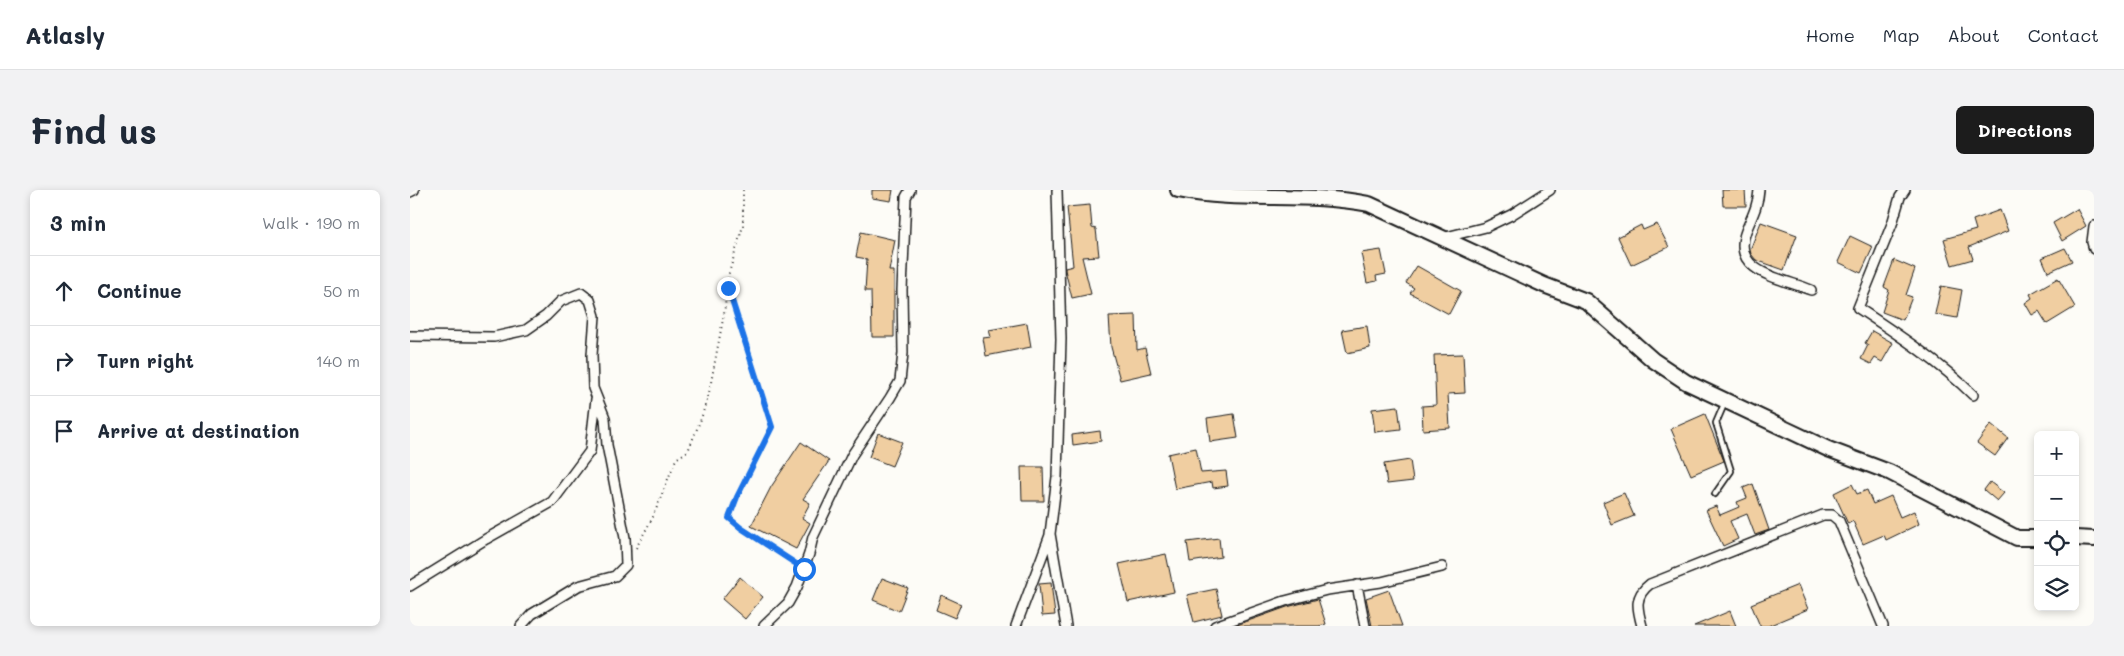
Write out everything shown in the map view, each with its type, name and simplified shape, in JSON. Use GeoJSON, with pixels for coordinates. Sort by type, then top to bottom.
{"type":"FeatureCollection","features":[{"type":"Feature","properties":{"kind":"street"},"geometry":{"type":"LineString","coordinates":[[410,192],[414,190]]}},
{"type":"Feature","properties":{"kind":"street"},"geometry":{"type":"LineString","coordinates":[[764,626],[788,603],[797,587],[813,537],[852,455],[900,381],[903,353],[902,290],[906,197],[910,190]]}},
{"type":"Feature","properties":{"kind":"street"},"geometry":{"type":"LineString","coordinates":[[1016,626],[1050,534],[1056,478],[1061,339],[1057,190]]}},
{"type":"Feature","properties":{"kind":"street"},"geometry":{"type":"LineString","coordinates":[[1178,190],[1206,196],[1344,199],[1369,204],[1441,238],[1586,301],[1654,360],[1686,382],[1828,449],[1889,472],[2017,538],[2034,538]]}},
{"type":"Feature","properties":{"kind":"street"},"geometry":{"type":"LineString","coordinates":[[1441,238],[1486,227],[1512,215],[1550,190]]}},
{"type":"Feature","properties":{"kind":"street"},"geometry":{"type":"LineString","coordinates":[[1759,190],[1758,202],[1742,247],[1746,258],[1756,270],[1811,290]]}},
{"type":"Feature","properties":{"kind":"street"},"geometry":{"type":"LineString","coordinates":[[1905,190],[1900,197],[1892,224],[1858,308],[1956,378],[1973,395]]}},
{"type":"Feature","properties":{"kind":"street"},"geometry":{"type":"LineString","coordinates":[[2094,226],[2092,242],[2094,248]]}},
{"type":"Feature","properties":{"kind":"street"},"geometry":{"type":"LineString","coordinates":[[410,336],[494,337],[526,330],[546,316],[561,301],[581,293],[590,300],[595,316],[592,354],[594,388],[605,418],[607,445],[625,538],[626,565],[614,576],[578,586],[532,614],[521,626]]}},
{"type":"Feature","properties":{"kind":"street"},"geometry":{"type":"LineString","coordinates":[[410,586],[486,539],[552,502],[590,451],[596,396]]}},
{"type":"Feature","properties":{"kind":"street"},"geometry":{"type":"LineString","coordinates":[[1642,626],[1637,603],[1641,591],[1650,584],[1824,514],[1832,515],[1839,521],[1883,626]]}},
{"type":"Feature","properties":{"kind":"street"},"geometry":{"type":"LineString","coordinates":[[1050,534],[1066,626]]}},
{"type":"Feature","properties":{"kind":"street"},"geometry":{"type":"LineString","coordinates":[[2079,538],[2094,539]]}},
{"type":"Feature","properties":{"kind":"street"},"geometry":{"type":"LineString","coordinates":[[1215,626],[1285,601],[1327,590],[1442,567]]}},
{"type":"Feature","properties":{"kind":"street"},"geometry":{"type":"LineString","coordinates":[[1357,585],[1365,626]]}},
{"type":"Feature","properties":{"kind":"lane"},"geometry":{"type":"LineString","coordinates":[[1715,494],[1731,471],[1716,423],[1726,400]]}},
{"type":"Feature","properties":{"kind":"path"},"geometry":{"type":"LineString","coordinates":[[626,565],[653,517],[676,459],[688,451],[701,419],[709,393],[730,273],[743,226],[742,190]]}},
{"type":"Feature","properties":{"kind":"path"},"geometry":{"type":"LineString","coordinates":[[728,288],[772,427],[737,497],[729,518],[741,528],[804,569]]}},
{"type":"Feature","properties":{"kind":"building"},"geometry":{"type":"Polygon","coordinates":[[[872,190],[893,190],[891,201],[872,198],[872,190]]]}},
{"type":"Feature","properties":{"kind":"building"},"geometry":{"type":"Polygon","coordinates":[[[1722,190],[1745,190],[1746,206],[1723,206],[1722,190]]]}},
{"type":"Feature","properties":{"kind":"building"},"geometry":{"type":"Polygon","coordinates":[[[1090,205],[1092,228],[1096,229],[1099,256],[1082,257],[1091,294],[1072,298],[1065,270],[1065,268],[1073,266],[1067,207],[1090,205]]]}},
{"type":"Feature","properties":{"kind":"building"},"geometry":{"type":"Polygon","coordinates":[[[2077,209],[2086,226],[2062,241],[2053,223],[2077,209]]]}},
{"type":"Feature","properties":{"kind":"building"},"geometry":{"type":"Polygon","coordinates":[[[2000,210],[2008,231],[1969,247],[1973,259],[1952,265],[1944,239],[1976,230],[1973,220],[2000,210]]]}},
{"type":"Feature","properties":{"kind":"building"},"geometry":{"type":"Polygon","coordinates":[[[1761,222],[1797,235],[1784,270],[1756,260],[1751,254],[1750,250],[1761,222]]]}},
{"type":"Feature","properties":{"kind":"building"},"geometry":{"type":"Polygon","coordinates":[[[1657,224],[1669,247],[1631,265],[1618,237],[1641,225],[1643,230],[1657,224]]]}},
{"type":"Feature","properties":{"kind":"building"},"geometry":{"type":"Polygon","coordinates":[[[861,232],[895,240],[889,271],[894,271],[894,337],[872,337],[871,291],[865,291],[867,259],[856,257],[861,232]]]}},
{"type":"Feature","properties":{"kind":"building"},"geometry":{"type":"Polygon","coordinates":[[[1850,236],[1873,247],[1861,273],[1838,262],[1850,236]]]}},
{"type":"Feature","properties":{"kind":"building"},"geometry":{"type":"Polygon","coordinates":[[[2065,248],[2072,261],[2048,272],[2042,258],[2065,248]]]}},
{"type":"Feature","properties":{"kind":"building"},"geometry":{"type":"Polygon","coordinates":[[[1381,250],[1386,274],[1376,276],[1377,281],[1367,283],[1361,253],[1381,250]]]}},
{"type":"Feature","properties":{"kind":"building"},"geometry":{"type":"Polygon","coordinates":[[[1894,260],[1915,269],[1906,295],[1912,297],[1903,320],[1882,312],[1889,290],[1884,287],[1894,260]]]}},
{"type":"Feature","properties":{"kind":"building"},"geometry":{"type":"Polygon","coordinates":[[[1417,266],[1461,291],[1449,314],[1410,293],[1414,288],[1406,283],[1417,266]]]}},
{"type":"Feature","properties":{"kind":"building"},"geometry":{"type":"Polygon","coordinates":[[[2058,278],[2075,307],[2047,324],[2039,311],[2032,315],[2025,303],[2032,298],[2030,294],[2058,278]]]}},
{"type":"Feature","properties":{"kind":"building"},"geometry":{"type":"Polygon","coordinates":[[[1941,286],[1962,290],[1957,318],[1935,314],[1941,286]]]}},
{"type":"Feature","properties":{"kind":"building"},"geometry":{"type":"Polygon","coordinates":[[[1136,315],[1137,350],[1145,348],[1151,373],[1120,380],[1111,347],[1109,316],[1136,315]]]}},
{"type":"Feature","properties":{"kind":"building"},"geometry":{"type":"Polygon","coordinates":[[[1027,323],[1031,347],[986,356],[983,338],[991,337],[989,330],[1027,323]]]}},
{"type":"Feature","properties":{"kind":"building"},"geometry":{"type":"Polygon","coordinates":[[[1367,326],[1370,348],[1347,353],[1342,330],[1367,326]]]}},
{"type":"Feature","properties":{"kind":"building"},"geometry":{"type":"Polygon","coordinates":[[[1872,331],[1893,343],[1882,362],[1875,358],[1871,364],[1861,359],[1868,345],[1865,343],[1872,331]]]}},
{"type":"Feature","properties":{"kind":"building"},"geometry":{"type":"Polygon","coordinates":[[[1463,354],[1465,393],[1448,394],[1450,428],[1423,430],[1422,406],[1436,405],[1434,355],[1463,354]]]}},
{"type":"Feature","properties":{"kind":"building"},"geometry":{"type":"Polygon","coordinates":[[[1398,406],[1401,429],[1375,432],[1372,409],[1398,406]]]}},
{"type":"Feature","properties":{"kind":"building"},"geometry":{"type":"Polygon","coordinates":[[[1234,414],[1238,438],[1210,442],[1207,418],[1234,414]]]}},
{"type":"Feature","properties":{"kind":"building"},"geometry":{"type":"Polygon","coordinates":[[[1705,414],[1724,461],[1691,475],[1671,429],[1705,414]]]}},
{"type":"Feature","properties":{"kind":"building"},"geometry":{"type":"Polygon","coordinates":[[[1991,424],[2008,438],[1995,456],[1977,443],[1991,424]]]}},
{"type":"Feature","properties":{"kind":"building"},"geometry":{"type":"Polygon","coordinates":[[[1100,431],[1101,441],[1073,445],[1072,435],[1100,431]]]}},
{"type":"Feature","properties":{"kind":"building"},"geometry":{"type":"Polygon","coordinates":[[[878,433],[902,442],[892,466],[869,457],[878,433]]]}},
{"type":"Feature","properties":{"kind":"building"},"geometry":{"type":"Polygon","coordinates":[[[801,442],[829,461],[803,499],[810,503],[802,518],[810,523],[796,549],[751,526],[771,487],[801,442]]]}},
{"type":"Feature","properties":{"kind":"building"},"geometry":{"type":"Polygon","coordinates":[[[1196,448],[1201,473],[1226,471],[1228,486],[1213,488],[1212,482],[1175,489],[1168,454],[1196,448]]]}},
{"type":"Feature","properties":{"kind":"building"},"geometry":{"type":"Polygon","coordinates":[[[1410,460],[1413,481],[1387,484],[1384,464],[1410,460]]]}},
{"type":"Feature","properties":{"kind":"building"},"geometry":{"type":"Polygon","coordinates":[[[1021,467],[1043,467],[1044,501],[1022,501],[1021,467]]]}},
{"type":"Feature","properties":{"kind":"building"},"geometry":{"type":"Polygon","coordinates":[[[1990,482],[2004,493],[1997,501],[1984,490],[1990,482]]]}},
{"type":"Feature","properties":{"kind":"building"},"geometry":{"type":"Polygon","coordinates":[[[1753,484],[1769,530],[1755,535],[1747,514],[1730,521],[1738,539],[1723,546],[1706,510],[1716,506],[1720,515],[1739,507],[1737,502],[1747,498],[1743,488],[1753,484]]]}},
{"type":"Feature","properties":{"kind":"building"},"geometry":{"type":"Polygon","coordinates":[[[1852,484],[1857,494],[1867,490],[1873,504],[1891,496],[1900,517],[1914,511],[1919,524],[1886,540],[1884,535],[1863,544],[1853,521],[1848,524],[1834,493],[1852,484]]]}},
{"type":"Feature","properties":{"kind":"building"},"geometry":{"type":"Polygon","coordinates":[[[1624,493],[1634,516],[1612,525],[1603,502],[1624,493]]]}},
{"type":"Feature","properties":{"kind":"building"},"geometry":{"type":"Polygon","coordinates":[[[1219,538],[1221,557],[1190,562],[1187,542],[1219,538]]]}},
{"type":"Feature","properties":{"kind":"building"},"geometry":{"type":"Polygon","coordinates":[[[1166,554],[1174,592],[1128,602],[1119,564],[1166,554]]]}},
{"type":"Feature","properties":{"kind":"building"},"geometry":{"type":"Polygon","coordinates":[[[740,577],[763,597],[745,619],[722,599],[740,577]]]}},
{"type":"Feature","properties":{"kind":"building"},"geometry":{"type":"Polygon","coordinates":[[[882,578],[908,588],[899,611],[873,600],[882,578]]]}},
{"type":"Feature","properties":{"kind":"building"},"geometry":{"type":"Polygon","coordinates":[[[1051,583],[1055,615],[1042,616],[1039,584],[1051,583]]]}},
{"type":"Feature","properties":{"kind":"building"},"geometry":{"type":"Polygon","coordinates":[[[1798,585],[1808,609],[1768,626],[1760,626],[1751,604],[1798,585]]]}},
{"type":"Feature","properties":{"kind":"building"},"geometry":{"type":"Polygon","coordinates":[[[1216,589],[1222,615],[1194,622],[1187,595],[1216,589]]]}},
{"type":"Feature","properties":{"kind":"building"},"geometry":{"type":"Polygon","coordinates":[[[1389,590],[1402,626],[1372,626],[1366,598],[1389,590]]]}},
{"type":"Feature","properties":{"kind":"building"},"geometry":{"type":"Polygon","coordinates":[[[941,595],[961,604],[955,618],[936,610],[941,595]]]}},
{"type":"Feature","properties":{"kind":"building"},"geometry":{"type":"Polygon","coordinates":[[[1318,599],[1326,624],[1319,626],[1234,626],[1287,607],[1318,599]]]}},
{"type":"Feature","properties":{"kind":"building"},"geometry":{"type":"Polygon","coordinates":[[[1730,611],[1736,626],[1694,626],[1730,611]]]}},
{"type":"Feature","properties":{"kind":"route"},"geometry":{"type":"LineString","coordinates":[[728,288],[772,427],[737,497],[729,518],[741,528],[804,569]]}}]}
